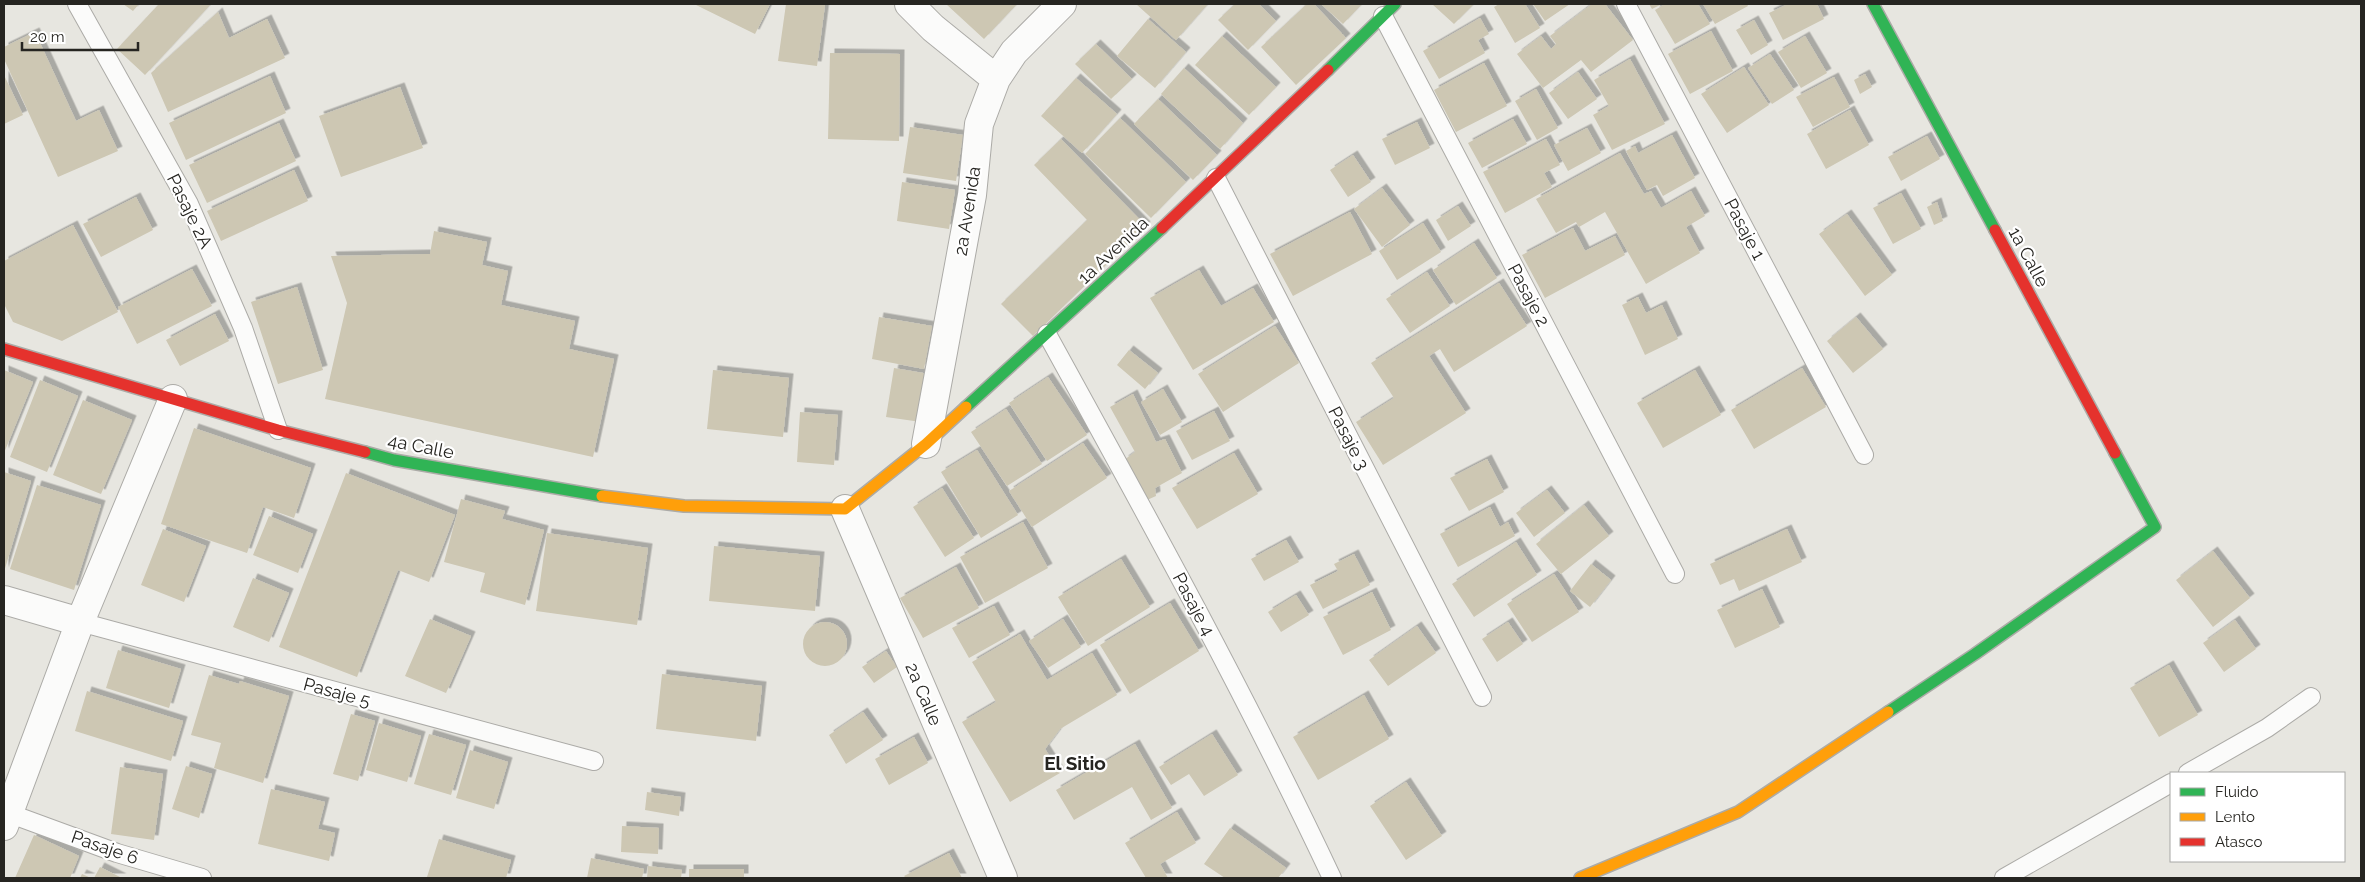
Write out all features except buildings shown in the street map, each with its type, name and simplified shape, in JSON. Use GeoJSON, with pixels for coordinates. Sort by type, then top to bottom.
{"type":"FeatureCollection","features":[{"type":"Feature","properties":{"kind":"street"},"geometry":{"type":"LineString","coordinates":[[909,4],[933,28],[996,79]]}},
{"type":"Feature","properties":{"kind":"street","name":"2a Avenida"},"geometry":{"type":"LineString","coordinates":[[926,444],[972,195],[979,124],[996,79],[1014,52],[1062,4]]}},
{"type":"Feature","properties":{"kind":"street","name":"1a Calle"},"geometry":{"type":"LineString","coordinates":[[1580,878],[1738,812],[1975,654],[2155,526],[1873,4]]}},
{"type":"Feature","properties":{"kind":"street","name":"1a Avenida"},"geometry":{"type":"LineString","coordinates":[[844,509],[926,444],[1048,334],[1216,178],[1389,10]]}},
{"type":"Feature","properties":{"kind":"street","name":"4a Calle"},"geometry":{"type":"LineString","coordinates":[[9,351],[278,430],[394,460],[576,493],[684,506],[844,509]]}},
{"type":"Feature","properties":{"kind":"street"},"geometry":{"type":"LineString","coordinates":[[6,819],[80,622],[173,399]]}},
{"type":"Feature","properties":{"kind":"street","name":"2a Calle"},"geometry":{"type":"LineString","coordinates":[[844,509],[1004,878]]}},
{"type":"Feature","properties":{"kind":"street"},"geometry":{"type":"LineString","coordinates":[[4,600],[80,622]]}},
{"type":"Feature","properties":{"kind":"lane","name":"Pasaje 2A"},"geometry":{"type":"LineString","coordinates":[[77,4],[190,204],[243,328],[278,430]]}},
{"type":"Feature","properties":{"kind":"lane","name":"Pasaje 1"},"geometry":{"type":"LineString","coordinates":[[1626,4],[1864,455]]}},
{"type":"Feature","properties":{"kind":"lane","name":"Pasaje 2"},"geometry":{"type":"LineString","coordinates":[[1389,10],[1675,574]]}},
{"type":"Feature","properties":{"kind":"lane","name":"Pasaje 3"},"geometry":{"type":"LineString","coordinates":[[1216,178],[1482,697]]}},
{"type":"Feature","properties":{"kind":"lane"},"geometry":{"type":"LineString","coordinates":[[4,331],[9,351]]}},
{"type":"Feature","properties":{"kind":"lane","name":"Pasaje 4"},"geometry":{"type":"LineString","coordinates":[[1048,334],[1197,608],[1301,811],[1332,878]]}},
{"type":"Feature","properties":{"kind":"lane","name":"Pasaje 5"},"geometry":{"type":"LineString","coordinates":[[80,622],[594,761]]}},
{"type":"Feature","properties":{"kind":"lane"},"geometry":{"type":"LineString","coordinates":[[2190,772],[2267,728],[2311,697]]}},
{"type":"Feature","properties":{"kind":"lane"},"geometry":{"type":"LineString","coordinates":[[2004,878],[2170,784]]}},
{"type":"Feature","properties":{"kind":"lane","name":"Pasaje 6"},"geometry":{"type":"LineString","coordinates":[[6,819],[202,878]]}},
{"type":"Feature","properties":{"kind":"traffic: fast"},"geometry":{"type":"LineString","coordinates":[[1328,70],[1395,4]]}},
{"type":"Feature","properties":{"kind":"traffic: fast"},"geometry":{"type":"LineString","coordinates":[[1873,4],[1995,230]]}},
{"type":"Feature","properties":{"kind":"traffic: fast"},"geometry":{"type":"LineString","coordinates":[[966,407],[1162,228]]}},
{"type":"Feature","properties":{"kind":"traffic: fast"},"geometry":{"type":"LineString","coordinates":[[365,452],[394,460],[602,496]]}},
{"type":"Feature","properties":{"kind":"traffic: fast"},"geometry":{"type":"LineString","coordinates":[[1888,712],[1975,654],[2155,527],[2115,453]]}},
{"type":"Feature","properties":{"kind":"traffic: slow"},"geometry":{"type":"LineString","coordinates":[[602,496],[684,506],[845,509],[926,444],[966,407]]}},
{"type":"Feature","properties":{"kind":"traffic: slow"},"geometry":{"type":"LineString","coordinates":[[1580,878],[1738,812],[1888,712]]}},
{"type":"Feature","properties":{"kind":"traffic: jam"},"geometry":{"type":"LineString","coordinates":[[1162,228],[1328,70]]}},
{"type":"Feature","properties":{"kind":"traffic: jam"},"geometry":{"type":"LineString","coordinates":[[1995,230],[2115,453]]}},
{"type":"Feature","properties":{"kind":"traffic: jam"},"geometry":{"type":"LineString","coordinates":[[4,349],[278,430],[365,452]]}},
{"type":"Feature","properties":{"kind":"district","name":"El Sitio"},"geometry":{"type":"Point","coordinates":[1075,763]}}]}
